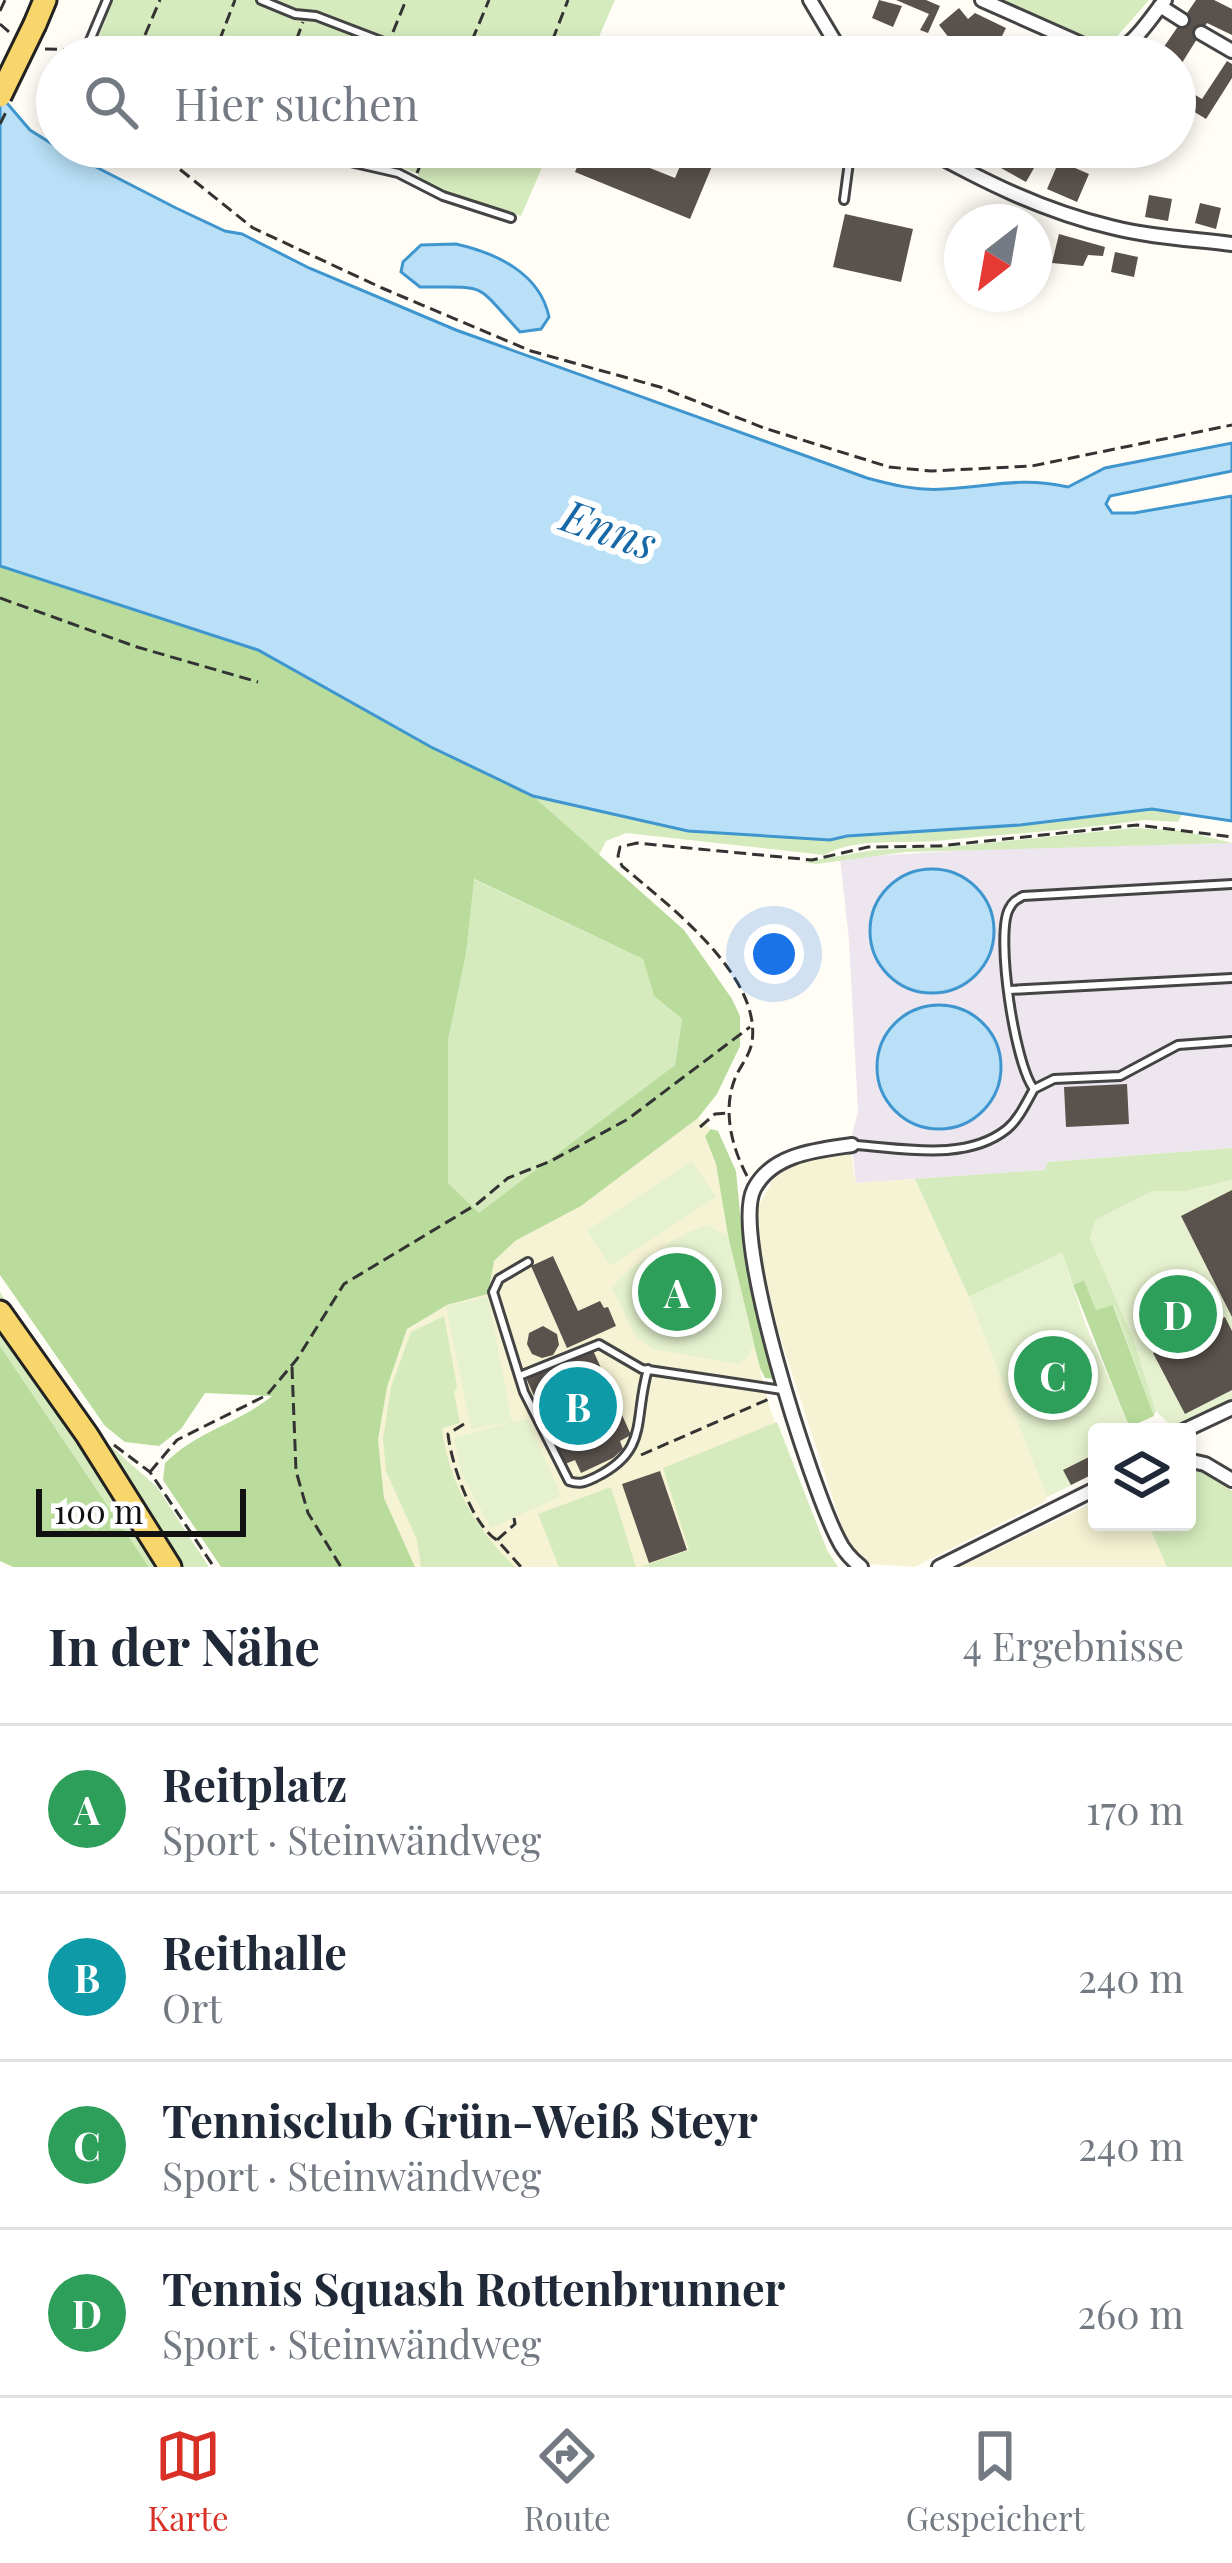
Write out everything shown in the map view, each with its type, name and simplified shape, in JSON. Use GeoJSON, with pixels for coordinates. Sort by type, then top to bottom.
{"type":"FeatureCollection","features":[{"type":"Feature","properties":{"kind":"main road"},"geometry":{"type":"LineString","coordinates":[[0,96],[45,0]]}},
{"type":"Feature","properties":{"kind":"main road"},"geometry":{"type":"LineString","coordinates":[[0,1312],[87,1435],[170,1567]]}},
{"type":"Feature","properties":{"kind":"street"},"geometry":{"type":"LineString","coordinates":[[810,0],[831,36]]}},
{"type":"Feature","properties":{"kind":"street"},"geometry":{"type":"LineString","coordinates":[[982,0],[1063,36]]}},
{"type":"Feature","properties":{"kind":"street"},"geometry":{"type":"LineString","coordinates":[[1135,36],[1162,3],[1182,20]]}},
{"type":"Feature","properties":{"kind":"street"},"geometry":{"type":"LineString","coordinates":[[1201,33],[1232,51]]}},
{"type":"Feature","properties":{"kind":"street"},"geometry":{"type":"LineString","coordinates":[[960,168],[1060,213],[1126,230],[1232,244]]}},
{"type":"Feature","properties":{"kind":"street"},"geometry":{"type":"LineString","coordinates":[[852,1145],[778,1163],[757,1184],[749,1209],[750,1240],[782,1389],[833,1528],[849,1557],[861,1567]]}},
{"type":"Feature","properties":{"kind":"street"},"geometry":{"type":"LineString","coordinates":[[1196,1425],[1232,1408]]}},
{"type":"Feature","properties":{"kind":"street"},"geometry":{"type":"LineString","coordinates":[[1196,1462],[1232,1480]]}},
{"type":"Feature","properties":{"kind":"street"},"geometry":{"type":"LineString","coordinates":[[939,1567],[1088,1492]]}},
{"type":"Feature","properties":{"kind":"lane"},"geometry":{"type":"LineString","coordinates":[[92,36],[107,0]]}},
{"type":"Feature","properties":{"kind":"lane"},"geometry":{"type":"LineString","coordinates":[[261,0],[367,36]]}},
{"type":"Feature","properties":{"kind":"lane"},"geometry":{"type":"LineString","coordinates":[[376,168],[511,218]]}},
{"type":"Feature","properties":{"kind":"lane"},"geometry":{"type":"LineString","coordinates":[[844,200],[848,168]]}},
{"type":"Feature","properties":{"kind":"lane"},"geometry":{"type":"LineString","coordinates":[[1034,1089],[1012,1030],[1007,911],[1023,896],[1232,884]]}},
{"type":"Feature","properties":{"kind":"lane"},"geometry":{"type":"LineString","coordinates":[[1009,990],[1232,978]]}},
{"type":"Feature","properties":{"kind":"lane"},"geometry":{"type":"LineString","coordinates":[[852,1145],[961,1148],[1008,1128],[1034,1089],[1054,1079],[1120,1076],[1178,1045],[1232,1042]]}},
{"type":"Feature","properties":{"kind":"lane"},"geometry":{"type":"LineString","coordinates":[[528,1262],[499,1279],[493,1292],[537,1421],[569,1481],[583,1483],[613,1468],[630,1451],[648,1370]]}},
{"type":"Feature","properties":{"kind":"lane"},"geometry":{"type":"LineString","coordinates":[[521,1375],[599,1344],[648,1370],[782,1389]]}},
{"type":"Feature","properties":{"kind":"path"},"geometry":{"type":"LineString","coordinates":[[0,10],[5,0]]}},
{"type":"Feature","properties":{"kind":"path"},"geometry":{"type":"LineString","coordinates":[[145,35],[160,0]]}},
{"type":"Feature","properties":{"kind":"path"},"geometry":{"type":"LineString","coordinates":[[222,36],[235,0]]}},
{"type":"Feature","properties":{"kind":"path"},"geometry":{"type":"LineString","coordinates":[[391,36],[406,0]]}},
{"type":"Feature","properties":{"kind":"path"},"geometry":{"type":"LineString","coordinates":[[474,36],[489,0]]}},
{"type":"Feature","properties":{"kind":"path"},"geometry":{"type":"LineString","coordinates":[[554,36],[568,0]]}},
{"type":"Feature","properties":{"kind":"path"},"geometry":{"type":"LineString","coordinates":[[298,36],[305,15]]}},
{"type":"Feature","properties":{"kind":"path"},"geometry":{"type":"LineString","coordinates":[[178,168],[276,242],[531,351],[660,388],[785,435],[889,467],[1033,466],[1232,425]]}},
{"type":"Feature","properties":{"kind":"path"},"geometry":{"type":"LineString","coordinates":[[413,180],[418,168]]}},
{"type":"Feature","properties":{"kind":"path"},"geometry":{"type":"LineString","coordinates":[[0,598],[136,647],[258,682]]}},
{"type":"Feature","properties":{"kind":"path"},"geometry":{"type":"LineString","coordinates":[[757,1184],[748,1178],[734,1148],[730,1112],[735,1079],[751,1048],[752,1026],[742,992],[689,923],[622,866],[618,851],[637,843],[812,860],[868,847],[939,846],[1137,825],[1232,837]]}},
{"type":"Feature","properties":{"kind":"path"},"geometry":{"type":"LineString","coordinates":[[150,1472],[177,1441],[266,1395],[292,1365],[344,1284],[477,1204],[508,1178],[551,1161],[628,1119],[752,1026]]}},
{"type":"Feature","properties":{"kind":"path"},"geometry":{"type":"LineString","coordinates":[[700,1127],[715,1114],[730,1112]]}},
{"type":"Feature","properties":{"kind":"path"},"geometry":{"type":"LineString","coordinates":[[292,1365],[296,1471],[308,1513],[341,1567]]}},
{"type":"Feature","properties":{"kind":"path"},"geometry":{"type":"LineString","coordinates":[[630,1451],[640,1455],[656,1452],[759,1405],[782,1389]]}},
{"type":"Feature","properties":{"kind":"path"},"geometry":{"type":"LineString","coordinates":[[464,1424],[448,1434],[456,1472],[488,1534],[521,1567]]}},
{"type":"Feature","properties":{"kind":"path"},"geometry":{"type":"LineString","coordinates":[[105,1438],[150,1472],[214,1567]]}},
{"type":"Feature","properties":{"kind":"path"},"geometry":{"type":"LineString","coordinates":[[497,1540],[515,1525],[514,1518]]}},
{"type":"Feature","properties":{"kind":"shaded area"},"geometry":{"type":"Polygon","coordinates":[[[1232,843],[1232,1148],[1049,1162],[1046,1170],[856,1183],[851,1138],[858,1112],[840,858],[1000,848],[1232,843]]]}},
{"type":"Feature","properties":{"kind":"shaded area"},"geometry":{"type":"Polygon","coordinates":[[[698,1118],[711,1129],[705,1136],[716,1164],[732,1259],[770,1409],[838,1567],[415,1567],[384,1498],[378,1440],[387,1387],[407,1329],[447,1305],[488,1294],[494,1261],[515,1241],[581,1206],[698,1118]]]}},
{"type":"Feature","properties":{"kind":"shaded area"},"geometry":{"type":"Polygon","coordinates":[[[851,1154],[856,1183],[915,1179],[969,1297],[1047,1497],[914,1567],[871,1564],[856,1552],[843,1530],[777,1327],[758,1240],[758,1207],[774,1178],[794,1164],[851,1154]]]}},
{"type":"Feature","properties":{"kind":"shaded area"},"geometry":{"type":"Polygon","coordinates":[[[1088,1505],[1088,1531],[1151,1531],[1167,1567],[960,1567],[1088,1505]]]}},
{"type":"Feature","properties":{"kind":"green space"},"geometry":{"type":"Polygon","coordinates":[[[113,0],[615,0],[599,36],[99,36],[113,0]]]}},
{"type":"Feature","properties":{"kind":"green space"},"geometry":{"type":"Polygon","coordinates":[[[1002,0],[1149,0],[1117,36],[1079,36],[1002,0]]]}},
{"type":"Feature","properties":{"kind":"green space"},"geometry":{"type":"Polygon","coordinates":[[[402,168],[542,168],[521,216],[425,184],[417,173],[402,168]]]}},
{"type":"Feature","properties":{"kind":"green space"},"geometry":{"type":"Polygon","coordinates":[[[0,566],[258,650],[431,747],[533,796],[684,930],[740,1016],[740,1046],[717,1094],[698,1118],[581,1206],[515,1241],[494,1261],[488,1294],[447,1305],[407,1329],[387,1387],[378,1440],[384,1498],[415,1567],[221,1567],[163,1480],[165,1463],[191,1442],[272,1396],[205,1393],[181,1429],[159,1446],[125,1442],[105,1426],[0,1275],[0,566]],[[474,879],[466,954],[448,1041],[448,1183],[479,1213],[675,1065],[682,1019],[654,996],[643,959],[474,879]]]}},
{"type":"Feature","properties":{"kind":"green space"},"geometry":{"type":"Polygon","coordinates":[[[533,796],[688,831],[830,840],[1152,809],[1182,814],[1178,822],[1144,820],[936,841],[864,843],[824,855],[626,833],[606,841],[599,855],[533,796]]]}},
{"type":"Feature","properties":{"kind":"green space"},"geometry":{"type":"Polygon","coordinates":[[[1134,828],[1184,831],[1232,843],[906,852],[803,862],[874,850],[1134,828]]]}},
{"type":"Feature","properties":{"kind":"green space"},"geometry":{"type":"Polygon","coordinates":[[[473,879],[643,959],[654,996],[682,1019],[675,1065],[479,1214],[448,1183],[448,1041],[466,954],[473,879]]]}},
{"type":"Feature","properties":{"kind":"green space"},"geometry":{"type":"Polygon","coordinates":[[[711,1129],[718,1131],[736,1171],[744,1255],[776,1379],[765,1378],[760,1368],[732,1259],[716,1164],[705,1136],[711,1129]]]}},
{"type":"Feature","properties":{"kind":"green space"},"geometry":{"type":"Polygon","coordinates":[[[1232,1148],[1232,1180],[1187,1191],[1152,1191],[1090,1238],[1134,1340],[1154,1416],[1114,1306],[1096,1310],[1084,1280],[1073,1285],[1062,1253],[969,1297],[915,1179],[1045,1170],[1048,1162],[1232,1148]]]}},
{"type":"Feature","properties":{"kind":"green space"},"geometry":{"type":"Polygon","coordinates":[[[692,1161],[716,1197],[610,1266],[587,1230],[692,1161]]]}},
{"type":"Feature","properties":{"kind":"green space"},"geometry":{"type":"Polygon","coordinates":[[[1232,1180],[1232,1403],[1189,1423],[1168,1423],[1156,1411],[1134,1340],[1090,1238],[1095,1220],[1152,1191],[1187,1191],[1232,1180]]]}},
{"type":"Feature","properties":{"kind":"green space"},"geometry":{"type":"Polygon","coordinates":[[[707,1225],[728,1236],[754,1343],[738,1364],[652,1349],[636,1337],[612,1289],[655,1251],[707,1225]]]}},
{"type":"Feature","properties":{"kind":"green space"},"geometry":{"type":"Polygon","coordinates":[[[1062,1253],[1085,1323],[1128,1423],[1088,1423],[1088,1477],[1047,1497],[969,1297],[1062,1253]]]}},
{"type":"Feature","properties":{"kind":"green space"},"geometry":{"type":"Polygon","coordinates":[[[1084,1280],[1096,1310],[1113,1305],[1154,1416],[1127,1423],[1073,1285],[1084,1280]]]}},
{"type":"Feature","properties":{"kind":"green space"},"geometry":{"type":"Polygon","coordinates":[[[0,1292],[107,1443],[157,1487],[209,1567],[184,1567],[0,1292]]]}},
{"type":"Feature","properties":{"kind":"green space"},"geometry":{"type":"Polygon","coordinates":[[[488,1297],[512,1422],[471,1429],[446,1306],[488,1297]]]}},
{"type":"Feature","properties":{"kind":"green space"},"geometry":{"type":"Polygon","coordinates":[[[444,1316],[460,1423],[442,1428],[450,1467],[476,1521],[515,1567],[421,1567],[417,1540],[386,1471],[383,1439],[391,1387],[411,1332],[444,1316]]]}},
{"type":"Feature","properties":{"kind":"green space"},"geometry":{"type":"Polygon","coordinates":[[[0,1328],[83,1445],[158,1567],[149,1567],[0,1346],[0,1328]]]}},
{"type":"Feature","properties":{"kind":"green space"},"geometry":{"type":"Polygon","coordinates":[[[0,1346],[149,1567],[13,1567],[0,1561],[0,1346]]]}},
{"type":"Feature","properties":{"kind":"green space"},"geometry":{"type":"Polygon","coordinates":[[[528,1419],[561,1496],[491,1528],[461,1473],[454,1438],[528,1419]]]}},
{"type":"Feature","properties":{"kind":"green space"},"geometry":{"type":"Polygon","coordinates":[[[777,1422],[838,1567],[640,1567],[689,1550],[663,1468],[777,1422]]]}},
{"type":"Feature","properties":{"kind":"green space"},"geometry":{"type":"Polygon","coordinates":[[[1196,1470],[1211,1475],[1232,1491],[1232,1567],[1167,1567],[1151,1531],[1196,1531],[1196,1470]]]}},
{"type":"Feature","properties":{"kind":"green space"},"geometry":{"type":"Polygon","coordinates":[[[611,1487],[636,1567],[559,1567],[538,1514],[611,1487]]]}},
{"type":"Feature","properties":{"kind":"water","name":"Enns"},"geometry":{"type":"Polygon","coordinates":[[[0,95],[36,134],[36,168],[98,168],[225,231],[242,234],[456,330],[867,478],[924,489],[1020,482],[1068,487],[1105,468],[1232,443],[1232,471],[1110,496],[1106,504],[1112,513],[1134,513],[1232,496],[1232,821],[1152,809],[830,840],[688,831],[533,796],[431,747],[258,650],[0,566],[0,95]]]}},
{"type":"Feature","properties":{"kind":"water"},"geometry":{"type":"Polygon","coordinates":[[[456,244],[501,259],[526,277],[549,317],[541,329],[520,332],[478,290],[420,287],[401,272],[403,262],[421,245],[456,244]]]}},
{"type":"Feature","properties":{"kind":"water"},"geometry":{"type":"Polygon","coordinates":[[[932,869],[956,874],[976,887],[989,907],[994,931],[989,955],[976,975],[956,988],[932,993],[908,988],[888,975],[875,955],[870,931],[875,907],[888,887],[908,874],[932,869]]]}},
{"type":"Feature","properties":{"kind":"water"},"geometry":{"type":"Polygon","coordinates":[[[939,1005],[963,1010],[983,1023],[996,1043],[1001,1067],[996,1091],[983,1111],[963,1124],[939,1129],[915,1124],[895,1111],[882,1091],[877,1067],[882,1043],[895,1023],[915,1010],[939,1005]]]}},
{"type":"Feature","properties":{"kind":"building"},"geometry":{"type":"Polygon","coordinates":[[[879,0],[902,6],[893,27],[872,18],[879,0]]]}},
{"type":"Feature","properties":{"kind":"building"},"geometry":{"type":"Polygon","coordinates":[[[896,0],[926,0],[940,6],[928,33],[920,30],[929,14],[896,0]]]}},
{"type":"Feature","properties":{"kind":"building"},"geometry":{"type":"Polygon","coordinates":[[[1196,0],[1214,0],[1232,9],[1232,35],[1207,23],[1196,41],[1196,36],[1171,36],[1196,0]]]}},
{"type":"Feature","properties":{"kind":"building"},"geometry":{"type":"Polygon","coordinates":[[[959,8],[968,19],[975,13],[1006,28],[1002,36],[948,36],[939,25],[959,8]]]}},
{"type":"Feature","properties":{"kind":"building"},"geometry":{"type":"Polygon","coordinates":[[[1227,61],[1232,64],[1232,78],[1206,119],[1196,113],[1196,95],[1202,99],[1227,61]]]}},
{"type":"Feature","properties":{"kind":"building"},"geometry":{"type":"Polygon","coordinates":[[[577,168],[650,168],[675,178],[679,168],[711,168],[690,219],[575,172],[577,168]]]}},
{"type":"Feature","properties":{"kind":"building"},"geometry":{"type":"Polygon","coordinates":[[[1001,168],[1034,168],[1026,182],[1001,168]]]}},
{"type":"Feature","properties":{"kind":"building"},"geometry":{"type":"Polygon","coordinates":[[[1056,168],[1089,174],[1077,202],[1047,189],[1056,168]]]}},
{"type":"Feature","properties":{"kind":"building"},"geometry":{"type":"Polygon","coordinates":[[[1149,195],[1172,199],[1168,221],[1145,217],[1149,195]]]}},
{"type":"Feature","properties":{"kind":"building"},"geometry":{"type":"Polygon","coordinates":[[[1200,203],[1221,208],[1216,229],[1195,223],[1200,203]]]}},
{"type":"Feature","properties":{"kind":"building"},"geometry":{"type":"Polygon","coordinates":[[[845,214],[913,229],[901,282],[833,267],[845,214]]]}},
{"type":"Feature","properties":{"kind":"building"},"geometry":{"type":"Polygon","coordinates":[[[1059,234],[1105,247],[1103,256],[1088,255],[1083,266],[1052,263],[1059,234]]]}},
{"type":"Feature","properties":{"kind":"building"},"geometry":{"type":"Polygon","coordinates":[[[1115,252],[1138,257],[1134,277],[1111,272],[1115,252]]]}},
{"type":"Feature","properties":{"kind":"building"},"geometry":{"type":"Polygon","coordinates":[[[1127,1084],[1129,1124],[1066,1127],[1064,1087],[1127,1084]]]}},
{"type":"Feature","properties":{"kind":"building"},"geometry":{"type":"Polygon","coordinates":[[[1232,1190],[1232,1317],[1181,1216],[1232,1190]]]}},
{"type":"Feature","properties":{"kind":"building"},"geometry":{"type":"Polygon","coordinates":[[[553,1256],[578,1311],[600,1301],[616,1326],[567,1348],[531,1266],[553,1256]]]}},
{"type":"Feature","properties":{"kind":"building"},"geometry":{"type":"Polygon","coordinates":[[[1225,1317],[1232,1331],[1232,1390],[1185,1414],[1153,1353],[1225,1317]]]}},
{"type":"Feature","properties":{"kind":"building"},"geometry":{"type":"Polygon","coordinates":[[[543,1326],[557,1334],[559,1345],[553,1355],[542,1358],[532,1354],[527,1344],[529,1333],[543,1326]]]}},
{"type":"Feature","properties":{"kind":"building"},"geometry":{"type":"Polygon","coordinates":[[[592,1348],[631,1435],[620,1441],[623,1449],[613,1458],[581,1473],[575,1460],[565,1464],[526,1378],[592,1348]]]}},
{"type":"Feature","properties":{"kind":"building"},"geometry":{"type":"Polygon","coordinates":[[[1088,1458],[1088,1476],[1071,1485],[1063,1470],[1088,1458]]]}},
{"type":"Feature","properties":{"kind":"building"},"geometry":{"type":"Polygon","coordinates":[[[660,1471],[687,1550],[649,1563],[622,1484],[660,1471]]]}},
{"type":"Feature","properties":{"kind":"place","name":"Reitplatz"},"geometry":{"type":"Point","coordinates":[677,1292]}},
{"type":"Feature","properties":{"kind":"place","name":"Tennis Squash Rottenbrunner"},"geometry":{"type":"Point","coordinates":[1178,1314]}},
{"type":"Feature","properties":{"kind":"place","name":"Tennisclub Grün-Weiß Steyr"},"geometry":{"type":"Point","coordinates":[1053,1375]}},
{"type":"Feature","properties":{"kind":"place","name":"Reithalle"},"geometry":{"type":"Point","coordinates":[578,1406]}}]}
